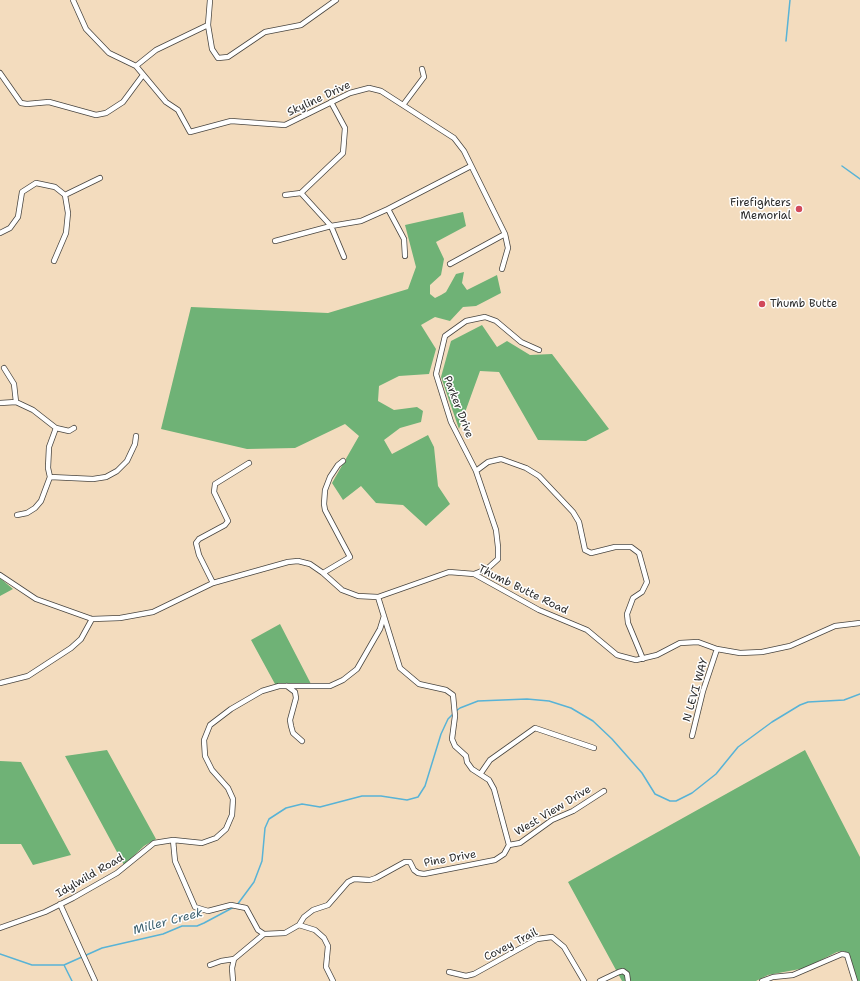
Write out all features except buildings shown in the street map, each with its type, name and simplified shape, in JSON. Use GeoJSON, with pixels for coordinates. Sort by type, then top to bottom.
{"type":"FeatureCollection","features":[{"type":"Feature","properties":{"kind":"street","name":"Skyline Drive"},"geometry":{"type":"LineString","coordinates":[[73,0],[86,29],[109,53],[136,66],[166,102],[178,110],[190,132],[232,121],[285,125],[350,93],[368,88],[381,91],[454,138],[464,151],[505,234],[508,248],[502,269]]}},
{"type":"Feature","properties":{"kind":"street"},"geometry":{"type":"LineString","coordinates":[[210,0],[208,25],[212,49],[218,58],[228,57],[264,32],[301,25],[336,0]]}},
{"type":"Feature","properties":{"kind":"street"},"geometry":{"type":"LineString","coordinates":[[136,66],[156,50],[208,25]]}},
{"type":"Feature","properties":{"kind":"street"},"geometry":{"type":"LineString","coordinates":[[403,105],[424,77],[422,69]]}},
{"type":"Feature","properties":{"kind":"street"},"geometry":{"type":"LineString","coordinates":[[0,73],[21,103],[27,104],[49,102],[96,115],[106,113],[123,102],[143,75]]}},
{"type":"Feature","properties":{"kind":"street"},"geometry":{"type":"LineString","coordinates":[[285,195],[301,193],[343,153],[344,128],[331,102]]}},
{"type":"Feature","properties":{"kind":"street"},"geometry":{"type":"LineString","coordinates":[[275,241],[331,226],[360,221],[388,209],[471,166]]}},
{"type":"Feature","properties":{"kind":"street"},"geometry":{"type":"LineString","coordinates":[[65,196],[100,178]]}},
{"type":"Feature","properties":{"kind":"street"},"geometry":{"type":"LineString","coordinates":[[0,233],[10,228],[18,216],[22,192],[36,183],[55,187],[65,196],[68,213],[66,233],[54,261]]}},
{"type":"Feature","properties":{"kind":"street"},"geometry":{"type":"LineString","coordinates":[[301,193],[331,226],[344,257]]}},
{"type":"Feature","properties":{"kind":"street"},"geometry":{"type":"LineString","coordinates":[[388,209],[404,240],[405,256]]}},
{"type":"Feature","properties":{"kind":"street"},"geometry":{"type":"LineString","coordinates":[[450,264],[505,234]]}},
{"type":"Feature","properties":{"kind":"street","name":"Parker Drive"},"geometry":{"type":"LineString","coordinates":[[474,574],[487,569],[498,560],[496,530],[476,471],[451,422],[436,374],[446,336],[466,321],[485,317],[496,321],[522,342],[539,350]]}},
{"type":"Feature","properties":{"kind":"street"},"geometry":{"type":"LineString","coordinates":[[4,368],[14,384],[16,402]]}},
{"type":"Feature","properties":{"kind":"street"},"geometry":{"type":"LineString","coordinates":[[0,403],[16,402],[33,410],[56,428],[69,431],[74,428]]}},
{"type":"Feature","properties":{"kind":"street"},"geometry":{"type":"LineString","coordinates":[[16,515],[27,513],[35,508],[41,501],[50,477],[48,468],[49,447],[56,428]]}},
{"type":"Feature","properties":{"kind":"street"},"geometry":{"type":"LineString","coordinates":[[50,477],[93,479],[106,477],[117,471],[126,462],[135,444],[136,436]]}},
{"type":"Feature","properties":{"kind":"street"},"geometry":{"type":"LineString","coordinates":[[476,471],[488,462],[501,459],[526,468],[539,476],[574,512],[579,522],[585,550],[591,553],[615,547],[631,547],[639,552],[647,582],[642,592],[633,598],[627,614],[628,623],[643,659]]}},
{"type":"Feature","properties":{"kind":"street"},"geometry":{"type":"LineString","coordinates":[[323,573],[350,557],[325,510],[324,504],[325,490],[330,477],[338,465],[343,461]]}},
{"type":"Feature","properties":{"kind":"street"},"geometry":{"type":"LineString","coordinates":[[214,583],[199,555],[196,543],[199,539],[228,522],[227,517],[214,492],[214,484],[249,463]]}},
{"type":"Feature","properties":{"kind":"street","name":"Thumb Butte Road"},"geometry":{"type":"LineString","coordinates":[[0,575],[36,598],[92,619],[120,618],[153,612],[214,583],[288,562],[298,561],[310,564],[323,573],[342,590],[358,596],[378,597],[450,572],[474,574],[539,610],[587,630],[617,655],[636,660],[657,655],[680,643],[698,642],[717,649],[740,653],[762,652],[790,646],[835,626],[860,623]]}},
{"type":"Feature","properties":{"kind":"street"},"geometry":{"type":"LineString","coordinates":[[378,597],[400,668],[419,684],[446,690],[453,695],[455,716],[452,739],[456,746],[466,756],[467,762],[472,769],[481,773],[489,780],[494,789],[509,845]]}},
{"type":"Feature","properties":{"kind":"street","name":"Idylwild Road"},"geometry":{"type":"LineString","coordinates":[[0,928],[60,904],[117,873],[154,842],[173,840],[202,843],[216,838],[226,829],[232,815],[233,799],[205,756],[204,740],[210,725],[231,709],[262,691],[287,686],[330,686],[342,680],[356,669],[371,645],[384,616]]}},
{"type":"Feature","properties":{"kind":"street"},"geometry":{"type":"LineString","coordinates":[[0,683],[28,676],[72,648],[81,639],[92,619]]}},
{"type":"Feature","properties":{"kind":"street","name":"N LEVI WAY"},"geometry":{"type":"LineString","coordinates":[[692,736],[703,691],[717,649]]}},
{"type":"Feature","properties":{"kind":"street"},"geometry":{"type":"LineString","coordinates":[[287,686],[295,692],[296,698],[290,720],[291,726],[293,733],[302,741]]}},
{"type":"Feature","properties":{"kind":"street"},"geometry":{"type":"LineString","coordinates":[[481,773],[490,760],[535,728],[594,748]]}},
{"type":"Feature","properties":{"kind":"street","name":"West View Drive"},"geometry":{"type":"LineString","coordinates":[[509,845],[520,843],[552,820],[573,811],[604,791]]}},
{"type":"Feature","properties":{"kind":"street"},"geometry":{"type":"LineString","coordinates":[[173,840],[175,861],[195,907],[208,911],[231,905],[246,908],[258,930],[264,934],[234,959],[221,961],[210,965]]}},
{"type":"Feature","properties":{"kind":"street","name":"Pine Drive"},"geometry":{"type":"LineString","coordinates":[[264,934],[285,933],[298,926],[304,917],[313,910],[328,905],[348,882],[354,879],[370,880],[376,878],[405,862],[410,862],[418,874],[424,874],[488,862],[495,860],[504,854],[509,845]]}},
{"type":"Feature","properties":{"kind":"street"},"geometry":{"type":"LineString","coordinates":[[60,904],[95,981]]}},
{"type":"Feature","properties":{"kind":"street"},"geometry":{"type":"LineString","coordinates":[[298,926],[315,930],[324,938],[328,946],[326,967],[333,981]]}},
{"type":"Feature","properties":{"kind":"street","name":"Covey Trail"},"geometry":{"type":"LineString","coordinates":[[449,972],[466,976],[474,974],[537,939],[552,938],[564,947],[584,977],[584,981]]}},
{"type":"Feature","properties":{"kind":"street"},"geometry":{"type":"LineString","coordinates":[[762,981],[773,977],[793,975],[842,954],[847,955],[855,981]]}},
{"type":"Feature","properties":{"kind":"street"},"geometry":{"type":"LineString","coordinates":[[233,981],[232,968],[234,959]]}},
{"type":"Feature","properties":{"kind":"street"},"geometry":{"type":"LineString","coordinates":[[600,981],[623,971],[626,974],[628,981]]}},
{"type":"Feature","properties":{"kind":"green space"},"geometry":{"type":"Polygon","coordinates":[[[463,212],[466,226],[436,242],[444,259],[441,275],[430,285],[430,294],[435,298],[446,292],[456,274],[464,272],[462,283],[467,290],[497,275],[501,293],[476,306],[463,307],[450,321],[435,317],[421,325],[436,349],[429,374],[399,376],[379,386],[378,401],[394,410],[417,407],[423,411],[421,422],[400,428],[384,440],[392,454],[428,435],[434,447],[438,486],[450,504],[426,526],[403,505],[376,503],[361,486],[343,500],[332,483],[359,436],[345,424],[295,448],[247,449],[161,429],[191,307],[328,313],[408,289],[416,267],[405,225],[463,212]]]}},
{"type":"Feature","properties":{"kind":"green space"},"geometry":{"type":"Polygon","coordinates":[[[482,325],[497,347],[507,341],[530,355],[552,354],[609,429],[586,441],[538,440],[499,372],[480,371],[459,429],[441,377],[451,341],[482,325]]]}},
{"type":"Feature","properties":{"kind":"green space"},"geometry":{"type":"Polygon","coordinates":[[[0,578],[13,589],[0,596],[0,578]]]}},
{"type":"Feature","properties":{"kind":"green space"},"geometry":{"type":"Polygon","coordinates":[[[280,624],[311,684],[275,684],[251,640],[280,624]]]}},
{"type":"Feature","properties":{"kind":"green space"},"geometry":{"type":"Polygon","coordinates":[[[107,750],[156,839],[144,846],[124,865],[65,756],[107,750]]]}},
{"type":"Feature","properties":{"kind":"green space"},"geometry":{"type":"Polygon","coordinates":[[[805,750],[860,857],[860,981],[856,981],[849,955],[844,951],[837,952],[805,968],[768,975],[756,981],[622,981],[568,882],[805,750]]]}},
{"type":"Feature","properties":{"kind":"green space"},"geometry":{"type":"Polygon","coordinates":[[[0,761],[21,762],[71,855],[33,865],[21,844],[0,844],[0,761]]]}},
{"type":"Feature","properties":{"kind":"waterway"},"geometry":{"type":"LineString","coordinates":[[786,41],[790,0]]}},
{"type":"Feature","properties":{"kind":"waterway"},"geometry":{"type":"LineString","coordinates":[[842,166],[860,179]]}},
{"type":"Feature","properties":{"kind":"waterway","name":"Miller Creek"},"geometry":{"type":"LineString","coordinates":[[456,711],[478,701],[527,699],[549,701],[571,708],[593,721],[612,739],[642,773],[655,794],[670,801],[676,801],[692,793],[716,774],[738,747],[772,722],[800,705],[808,702],[844,700],[860,694]]}},
{"type":"Feature","properties":{"kind":"waterway","name":"Miller Creek"},"geometry":{"type":"LineString","coordinates":[[237,905],[254,882],[262,861],[265,828],[269,819],[286,808],[302,804],[320,807],[362,796],[381,796],[407,800],[418,797],[425,786],[441,734],[448,719],[453,714]]}},
{"type":"Feature","properties":{"kind":"waterway","name":"Miller Creek"},"geometry":{"type":"LineString","coordinates":[[0,954],[32,965],[64,965],[102,948],[163,934],[182,926],[197,926],[234,907]]}},
{"type":"Feature","properties":{"kind":"waterway"},"geometry":{"type":"LineString","coordinates":[[64,965],[72,981]]}},
{"type":"Feature","properties":{"kind":"place","name":"Firefighters Memorial"},"geometry":{"type":"Point","coordinates":[799,209]}},
{"type":"Feature","properties":{"kind":"place","name":"Thumb Butte"},"geometry":{"type":"Point","coordinates":[762,304]}}]}
